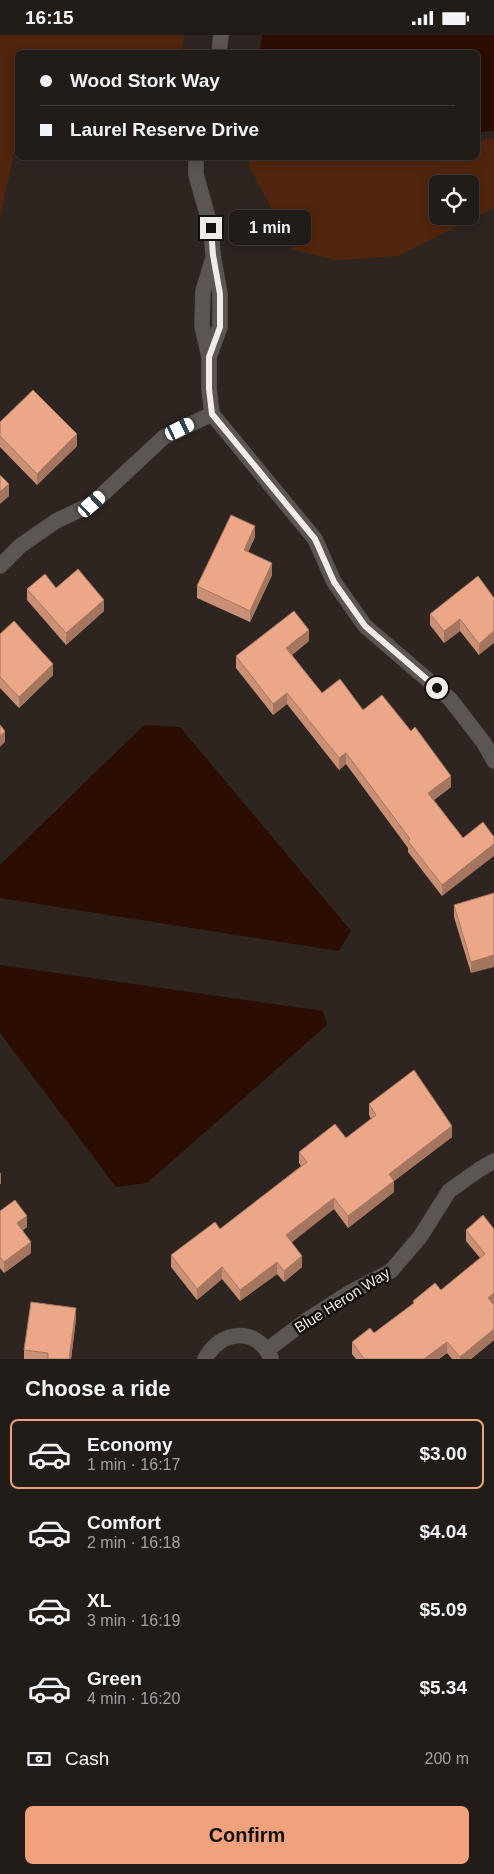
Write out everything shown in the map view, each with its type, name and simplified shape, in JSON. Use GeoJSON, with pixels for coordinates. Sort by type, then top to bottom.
{"type":"FeatureCollection","features":[{"type":"Feature","properties":{"kind":"street"},"geometry":{"type":"LineString","coordinates":[[220,50],[221,35]]}},
{"type":"Feature","properties":{"kind":"street"},"geometry":{"type":"LineString","coordinates":[[196,160],[196,175],[211,228],[213,255],[220,294],[220,327],[209,357],[209,389],[212,414],[315,539],[334,582],[365,626],[450,699],[484,743],[494,761]]}},
{"type":"Feature","properties":{"kind":"street"},"geometry":{"type":"LineString","coordinates":[[0,565],[20,546],[56,521],[92,504],[164,437],[212,414]]}},
{"type":"Feature","properties":{"kind":"street","name":"Blue Heron Way"},"geometry":{"type":"LineString","coordinates":[[204,1359],[210,1349],[222,1339],[234,1335],[246,1336],[258,1341],[269,1355],[314,1315],[349,1293],[392,1271],[420,1237],[449,1191],[494,1161]]}},
{"type":"Feature","properties":{"kind":"shaded area"},"geometry":{"type":"Polygon","coordinates":[[[0,35],[184,35],[182,50],[15,50],[15,148],[0,218],[0,35]]]}},
{"type":"Feature","properties":{"kind":"shaded area"},"geometry":{"type":"Polygon","coordinates":[[[262,35],[494,35],[494,131],[480,132],[480,50],[260,50],[262,35]]]}},
{"type":"Feature","properties":{"kind":"shaded area"},"geometry":{"type":"Polygon","coordinates":[[[494,138],[494,208],[479,216],[479,175],[429,175],[429,225],[460,225],[398,256],[336,260],[293,250],[250,168],[248,160],[480,160],[480,140],[494,138]]]}},
{"type":"Feature","properties":{"kind":"shaded area"},"geometry":{"type":"Polygon","coordinates":[[[144,725],[180,727],[351,931],[339,951],[0,898],[0,865],[144,725]]]}},
{"type":"Feature","properties":{"kind":"shaded area"},"geometry":{"type":"Polygon","coordinates":[[[0,965],[323,1011],[327,1025],[147,1183],[116,1187],[0,1033],[0,965]]]}},
{"type":"Feature","properties":{"kind":"building"},"geometry":{"type":"Polygon","coordinates":[[[33,390],[77,434],[37,474],[0,436],[0,422],[33,390]]]}},
{"type":"Feature","properties":{"kind":"building"},"geometry":{"type":"Polygon","coordinates":[[[0,475],[9,484],[0,492],[0,475]]]}},
{"type":"Feature","properties":{"kind":"building"},"geometry":{"type":"Polygon","coordinates":[[[231,515],[255,526],[244,550],[272,563],[250,611],[197,586],[231,515]]]}},
{"type":"Feature","properties":{"kind":"building"},"geometry":{"type":"Polygon","coordinates":[[[78,569],[104,600],[66,633],[27,589],[45,574],[56,588],[78,569]]]}},
{"type":"Feature","properties":{"kind":"building"},"geometry":{"type":"Polygon","coordinates":[[[478,576],[494,598],[494,631],[479,644],[460,619],[444,631],[430,614],[478,576]]]}},
{"type":"Feature","properties":{"kind":"building"},"geometry":{"type":"Polygon","coordinates":[[[294,611],[309,630],[286,648],[322,693],[340,679],[363,710],[382,695],[411,731],[415,727],[451,776],[428,793],[463,838],[483,822],[494,837],[494,844],[442,885],[408,841],[410,839],[346,753],[339,758],[287,693],[273,704],[236,656],[294,611]]]}},
{"type":"Feature","properties":{"kind":"building"},"geometry":{"type":"Polygon","coordinates":[[[14,621],[53,664],[19,697],[0,677],[0,634],[14,621]]]}},
{"type":"Feature","properties":{"kind":"building"},"geometry":{"type":"Polygon","coordinates":[[[0,725],[5,731],[0,736],[0,725]]]}},
{"type":"Feature","properties":{"kind":"building"},"geometry":{"type":"Polygon","coordinates":[[[494,893],[494,955],[471,962],[454,905],[494,893]]]}},
{"type":"Feature","properties":{"kind":"building"},"geometry":{"type":"Polygon","coordinates":[[[414,1070],[452,1126],[389,1174],[394,1181],[348,1216],[334,1198],[286,1235],[302,1256],[284,1271],[277,1262],[240,1290],[222,1267],[197,1289],[171,1255],[215,1222],[220,1229],[307,1162],[299,1152],[335,1124],[346,1138],[376,1115],[369,1104],[414,1070]]]}},
{"type":"Feature","properties":{"kind":"building"},"geometry":{"type":"Polygon","coordinates":[[[15,1200],[27,1216],[17,1223],[31,1242],[4,1262],[0,1257],[0,1211],[15,1200]]]}},
{"type":"Feature","properties":{"kind":"building"},"geometry":{"type":"Polygon","coordinates":[[[483,1215],[494,1229],[494,1293],[488,1298],[494,1305],[494,1329],[460,1357],[447,1342],[424,1359],[364,1359],[352,1342],[370,1328],[374,1333],[414,1303],[413,1301],[435,1283],[441,1290],[485,1254],[466,1230],[483,1215]]]}},
{"type":"Feature","properties":{"kind":"building"},"geometry":{"type":"Polygon","coordinates":[[[31,1302],[76,1308],[69,1359],[48,1359],[48,1353],[24,1350],[31,1302]]]}},
{"type":"Feature","properties":{"kind":"route"},"geometry":{"type":"LineString","coordinates":[[211,228],[213,255],[220,294],[220,327],[209,357],[209,389],[212,414],[315,539],[334,582],[365,626],[437,688]]}}]}
